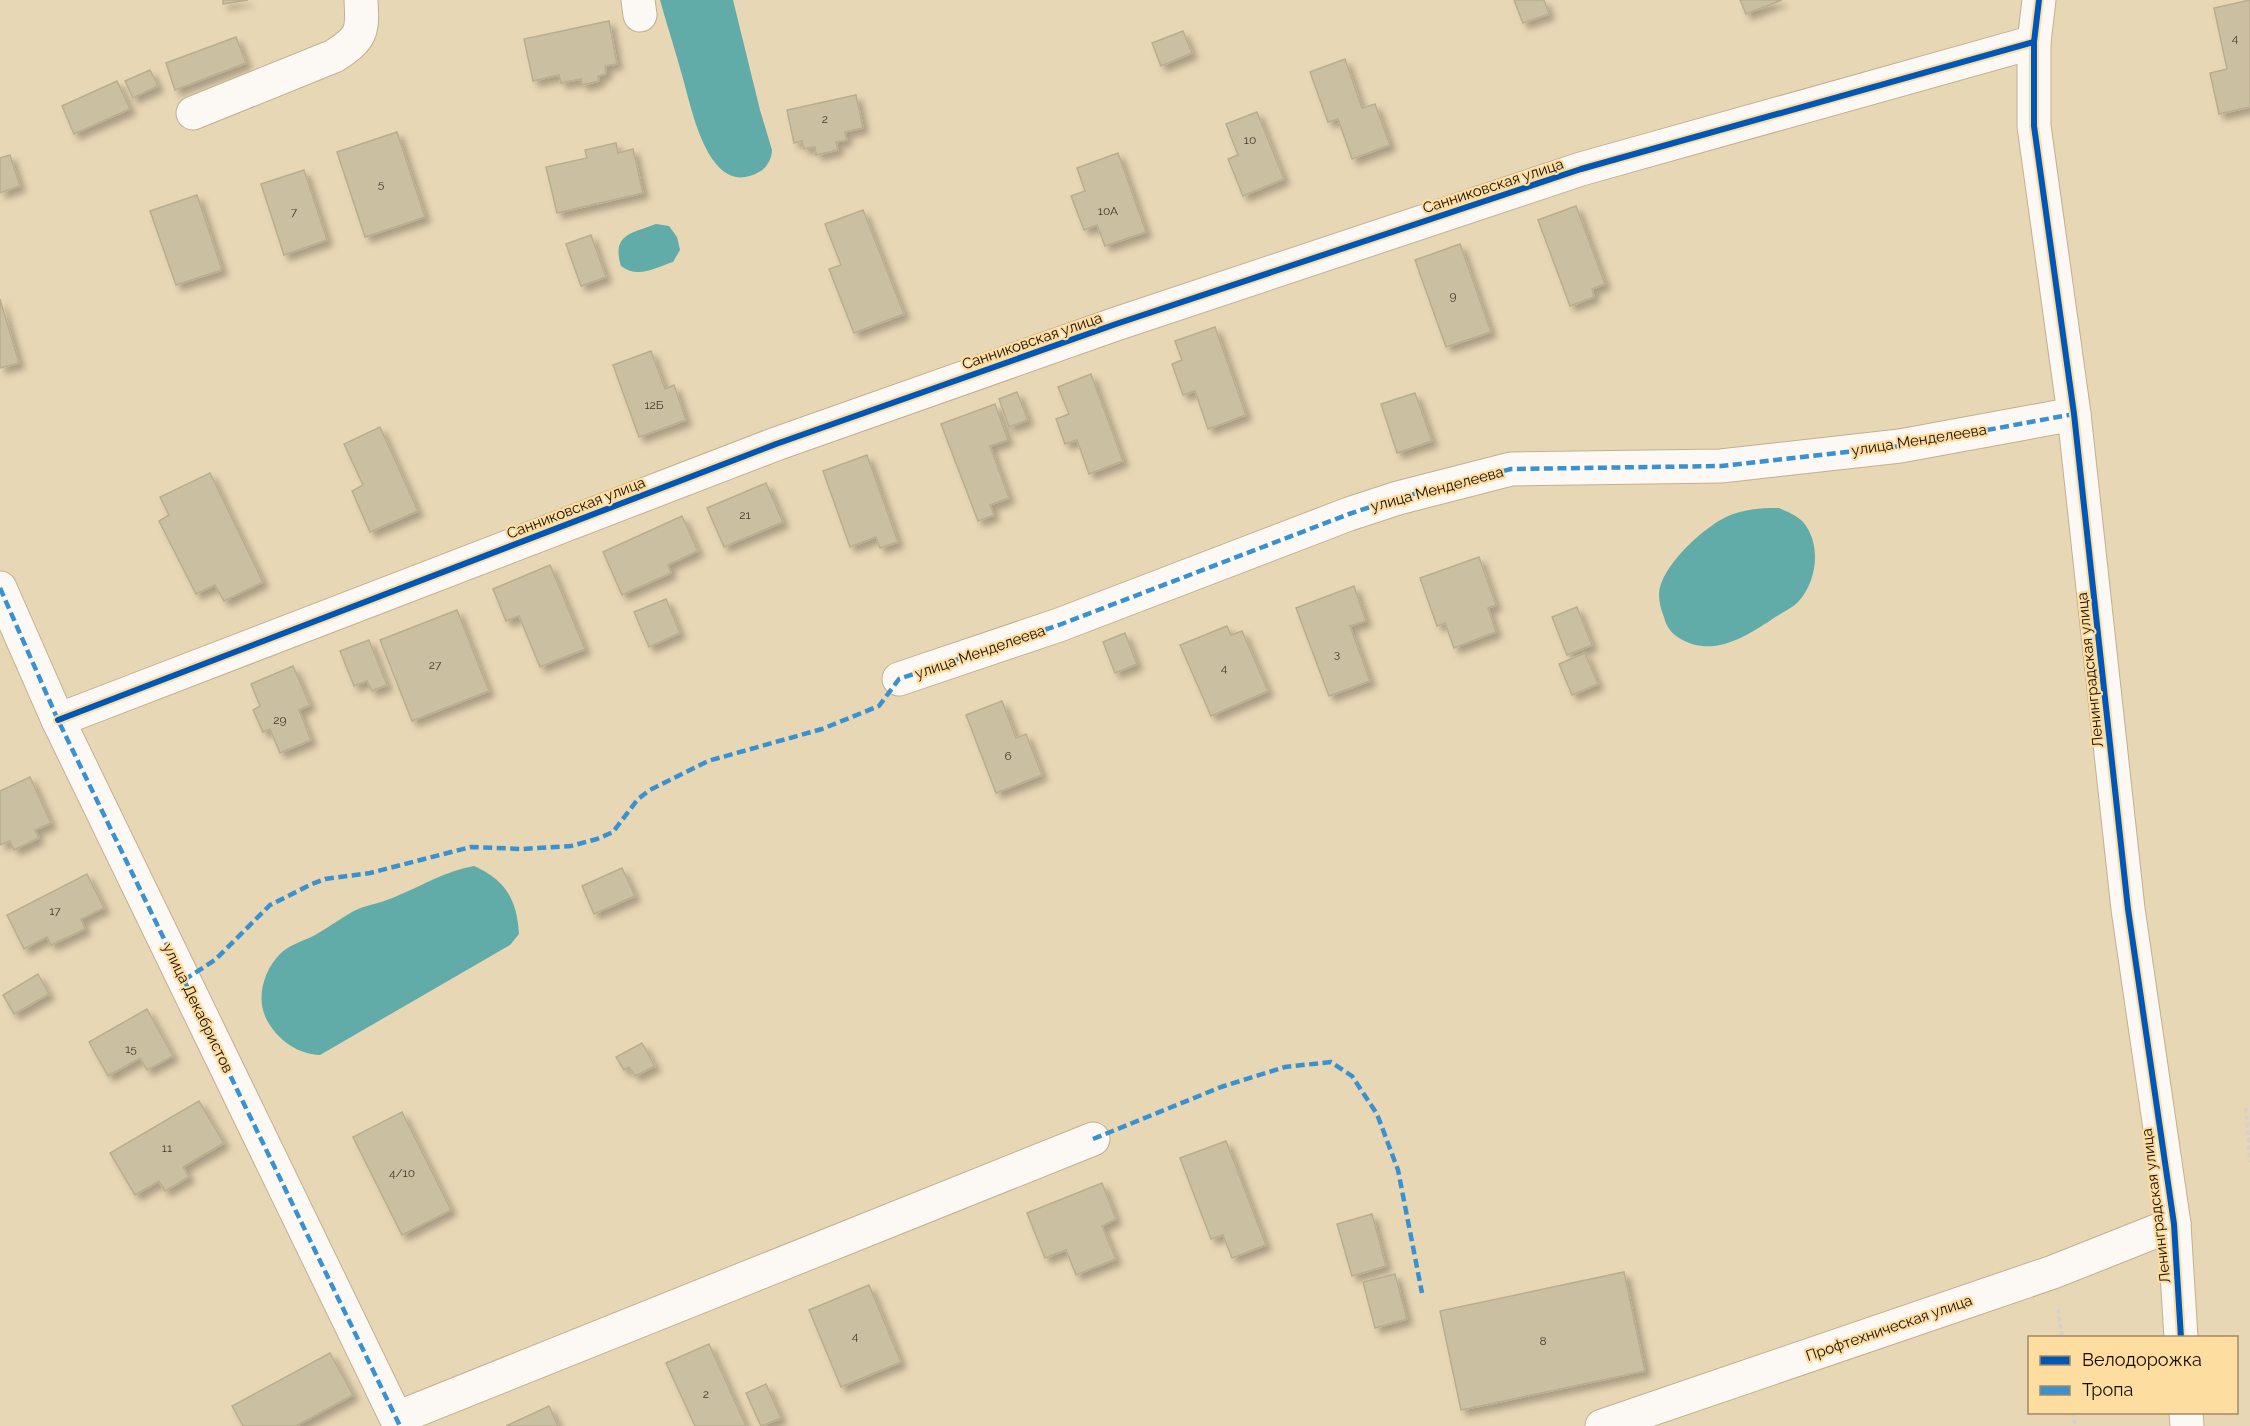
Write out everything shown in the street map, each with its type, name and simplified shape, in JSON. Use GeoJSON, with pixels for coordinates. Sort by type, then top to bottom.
{"type":"FeatureCollection","features":[{"type":"Feature","properties":{"kind":"street"},"geometry":{"type":"LineString","coordinates":[[193,113],[334,56],[350,45],[363,26],[361,0]]}},
{"type":"Feature","properties":{"kind":"street","name":"Ленинградская улица"},"geometry":{"type":"LineString","coordinates":[[2039,0],[2034,42],[2034,126],[2074,414],[2128,909],[2174,1224],[2181,1336]]}},
{"type":"Feature","properties":{"kind":"street","name":"Санниковская улица"},"geometry":{"type":"LineString","coordinates":[[58,720],[776,444],[1116,324],[1581,169],[2034,42]]}},
{"type":"Feature","properties":{"kind":"street","name":"улица Менделеева"},"geometry":{"type":"LineString","coordinates":[[899,680],[1059,625],[1349,514],[1398,498],[1511,469],[1721,466],[1900,446],[2074,414]]}},
{"type":"Feature","properties":{"kind":"street","name":"улица Декабристов"},"geometry":{"type":"LineString","coordinates":[[0,588],[8,627],[58,720],[398,1422]]}},
{"type":"Feature","properties":{"kind":"street"},"geometry":{"type":"LineString","coordinates":[[398,1422],[1093,1139]]}},
{"type":"Feature","properties":{"kind":"street","name":"Профтехническая улица"},"geometry":{"type":"LineString","coordinates":[[1602,1426],[2054,1272],[2174,1224]]}},
{"type":"Feature","properties":{"kind":"path"},"geometry":{"type":"LineString","coordinates":[[2246,1108],[2250,1162]]}},
{"type":"Feature","properties":{"kind":"water"},"geometry":{"type":"Polygon","coordinates":[[[660,0],[733,0],[772,150],[768,162],[759,172],[741,177],[727,173],[715,162],[705,146],[697,127],[660,0]]]}},
{"type":"Feature","properties":{"kind":"water"},"geometry":{"type":"Polygon","coordinates":[[[656,224],[669,226],[677,237],[680,250],[673,262],[640,272],[627,270],[621,266],[619,247],[626,236],[656,224]]]}},
{"type":"Feature","properties":{"kind":"water"},"geometry":{"type":"Polygon","coordinates":[[[1779,508],[1803,522],[1813,541],[1815,563],[1813,574],[1798,602],[1749,633],[1727,643],[1703,646],[1691,644],[1676,636],[1666,623],[1660,606],[1659,594],[1661,583],[1675,561],[1695,539],[1726,517],[1739,512],[1779,508]]]}},
{"type":"Feature","properties":{"kind":"water"},"geometry":{"type":"Polygon","coordinates":[[[474,866],[502,885],[512,901],[516,911],[519,934],[510,945],[320,1055],[297,1049],[283,1041],[272,1029],[262,1005],[263,987],[273,962],[283,952],[358,909],[392,898],[444,875],[474,866]]]}},
{"type":"Feature","properties":{"kind":"building"},"geometry":{"type":"Polygon","coordinates":[[[223,0],[248,0],[223,4],[223,0]]]}},
{"type":"Feature","properties":{"kind":"building"},"geometry":{"type":"Polygon","coordinates":[[[1514,0],[1544,0],[1549,14],[1523,23],[1514,0]]]}},
{"type":"Feature","properties":{"kind":"building"},"geometry":{"type":"Polygon","coordinates":[[[1740,0],[1782,0],[1746,14],[1740,0]]]}},
{"type":"Feature","properties":{"kind":"building"},"geometry":{"type":"Polygon","coordinates":[[[2250,0],[2250,107],[2219,114],[2210,73],[2227,69],[2214,8],[2250,0]]]}},
{"type":"Feature","properties":{"kind":"building"},"geometry":{"type":"Polygon","coordinates":[[[609,21],[617,64],[605,66],[606,74],[598,76],[599,81],[582,85],[581,79],[561,83],[559,75],[533,81],[524,39],[609,21]]]}},
{"type":"Feature","properties":{"kind":"building"},"geometry":{"type":"Polygon","coordinates":[[[1183,31],[1192,53],[1161,66],[1152,43],[1183,31]]]}},
{"type":"Feature","properties":{"kind":"building"},"geometry":{"type":"Polygon","coordinates":[[[236,37],[246,63],[175,90],[166,63],[236,37]]]}},
{"type":"Feature","properties":{"kind":"building"},"geometry":{"type":"Polygon","coordinates":[[[1345,59],[1362,108],[1375,104],[1390,145],[1352,159],[1338,119],[1328,122],[1310,72],[1345,59]]]}},
{"type":"Feature","properties":{"kind":"building"},"geometry":{"type":"Polygon","coordinates":[[[150,70],[158,86],[133,98],[125,81],[150,70]]]}},
{"type":"Feature","properties":{"kind":"building"},"geometry":{"type":"Polygon","coordinates":[[[117,81],[130,109],[74,134],[62,106],[117,81]]]}},
{"type":"Feature","properties":{"kind":"building"},"geometry":{"type":"Polygon","coordinates":[[[856,95],[863,128],[845,132],[847,140],[836,142],[838,150],[816,155],[815,147],[804,149],[802,141],[794,143],[787,110],[856,95]]]}},
{"type":"Feature","properties":{"kind":"building"},"geometry":{"type":"Polygon","coordinates":[[[1257,112],[1284,179],[1243,196],[1228,159],[1238,155],[1226,124],[1257,112]]]}},
{"type":"Feature","properties":{"kind":"building"},"geometry":{"type":"Polygon","coordinates":[[[397,132],[425,217],[365,237],[337,152],[397,132]]]}},
{"type":"Feature","properties":{"kind":"building"},"geometry":{"type":"Polygon","coordinates":[[[616,143],[618,153],[633,149],[643,193],[557,213],[546,167],[587,158],[585,150],[616,143]]]}},
{"type":"Feature","properties":{"kind":"building"},"geometry":{"type":"Polygon","coordinates":[[[1118,153],[1146,232],[1105,246],[1097,225],[1084,230],[1071,196],[1085,191],[1077,168],[1118,153]]]}},
{"type":"Feature","properties":{"kind":"building"},"geometry":{"type":"Polygon","coordinates":[[[10,155],[20,186],[0,193],[0,158],[10,155]]]}},
{"type":"Feature","properties":{"kind":"building"},"geometry":{"type":"Polygon","coordinates":[[[304,170],[327,240],[284,255],[261,184],[304,170]]]}},
{"type":"Feature","properties":{"kind":"building"},"geometry":{"type":"Polygon","coordinates":[[[197,195],[222,270],[176,285],[150,211],[197,195]]]}},
{"type":"Feature","properties":{"kind":"building"},"geometry":{"type":"Polygon","coordinates":[[[1576,206],[1605,284],[1592,289],[1594,297],[1570,306],[1538,220],[1576,206]]]}},
{"type":"Feature","properties":{"kind":"building"},"geometry":{"type":"Polygon","coordinates":[[[863,210],[904,314],[854,333],[829,269],[841,265],[825,224],[863,210]]]}},
{"type":"Feature","properties":{"kind":"building"},"geometry":{"type":"Polygon","coordinates":[[[591,235],[606,277],[581,286],[566,244],[591,235]]]}},
{"type":"Feature","properties":{"kind":"building"},"geometry":{"type":"Polygon","coordinates":[[[1460,244],[1491,332],[1446,347],[1415,260],[1460,244]]]}},
{"type":"Feature","properties":{"kind":"building"},"geometry":{"type":"Polygon","coordinates":[[[0,299],[19,363],[0,368],[0,299]]]}},
{"type":"Feature","properties":{"kind":"building"},"geometry":{"type":"Polygon","coordinates":[[[1215,327],[1246,415],[1208,429],[1195,391],[1183,395],[1172,364],[1182,360],[1175,341],[1215,327]]]}},
{"type":"Feature","properties":{"kind":"building"},"geometry":{"type":"Polygon","coordinates":[[[651,351],[665,389],[674,385],[686,420],[639,437],[613,365],[651,351]]]}},
{"type":"Feature","properties":{"kind":"building"},"geometry":{"type":"Polygon","coordinates":[[[1091,374],[1123,461],[1089,474],[1077,440],[1065,444],[1056,419],[1069,414],[1058,387],[1091,374]]]}},
{"type":"Feature","properties":{"kind":"building"},"geometry":{"type":"Polygon","coordinates":[[[1017,392],[1028,420],[1009,427],[999,399],[1017,392]]]}},
{"type":"Feature","properties":{"kind":"building"},"geometry":{"type":"Polygon","coordinates":[[[1415,393],[1432,441],[1397,453],[1381,404],[1415,393]]]}},
{"type":"Feature","properties":{"kind":"building"},"geometry":{"type":"Polygon","coordinates":[[[995,404],[1008,440],[990,446],[1009,498],[990,505],[994,515],[978,521],[941,424],[995,404]]]}},
{"type":"Feature","properties":{"kind":"building"},"geometry":{"type":"Polygon","coordinates":[[[380,427],[418,511],[370,532],[352,491],[363,485],[344,444],[380,427]]]}},
{"type":"Feature","properties":{"kind":"building"},"geometry":{"type":"Polygon","coordinates":[[[867,455],[898,542],[880,548],[876,537],[850,547],[823,471],[867,455]]]}},
{"type":"Feature","properties":{"kind":"building"},"geometry":{"type":"Polygon","coordinates":[[[210,473],[263,582],[224,601],[215,585],[196,594],[159,521],[169,515],[160,497],[210,473]]]}},
{"type":"Feature","properties":{"kind":"building"},"geometry":{"type":"Polygon","coordinates":[[[766,483],[783,522],[724,547],[707,508],[766,483]]]}},
{"type":"Feature","properties":{"kind":"building"},"geometry":{"type":"Polygon","coordinates":[[[682,516],[698,551],[668,565],[671,573],[622,595],[603,552],[682,516]]]}},
{"type":"Feature","properties":{"kind":"building"},"geometry":{"type":"Polygon","coordinates":[[[1479,557],[1496,605],[1488,608],[1496,632],[1454,648],[1445,623],[1437,626],[1420,578],[1479,557]]]}},
{"type":"Feature","properties":{"kind":"building"},"geometry":{"type":"Polygon","coordinates":[[[550,565],[585,649],[540,667],[519,616],[506,621],[493,589],[550,565]]]}},
{"type":"Feature","properties":{"kind":"building"},"geometry":{"type":"Polygon","coordinates":[[[1354,586],[1366,621],[1350,626],[1370,681],[1329,696],[1296,608],[1354,586]]]}},
{"type":"Feature","properties":{"kind":"building"},"geometry":{"type":"Polygon","coordinates":[[[666,599],[680,633],[649,647],[634,612],[666,599]]]}},
{"type":"Feature","properties":{"kind":"building"},"geometry":{"type":"Polygon","coordinates":[[[1577,607],[1592,645],[1567,655],[1552,617],[1577,607]]]}},
{"type":"Feature","properties":{"kind":"building"},"geometry":{"type":"Polygon","coordinates":[[[457,610],[489,691],[412,721],[380,640],[457,610]]]}},
{"type":"Feature","properties":{"kind":"building"},"geometry":{"type":"Polygon","coordinates":[[[1227,626],[1231,635],[1242,631],[1268,691],[1211,716],[1180,645],[1227,626]]]}},
{"type":"Feature","properties":{"kind":"building"},"geometry":{"type":"Polygon","coordinates":[[[1125,633],[1137,664],[1115,673],[1103,642],[1125,633]]]}},
{"type":"Feature","properties":{"kind":"building"},"geometry":{"type":"Polygon","coordinates":[[[369,640],[387,685],[372,691],[367,681],[354,686],[340,651],[369,640]]]}},
{"type":"Feature","properties":{"kind":"building"},"geometry":{"type":"Polygon","coordinates":[[[1585,653],[1598,684],[1572,695],[1559,664],[1585,653]]]}},
{"type":"Feature","properties":{"kind":"building"},"geometry":{"type":"Polygon","coordinates":[[[293,666],[310,705],[299,710],[311,740],[280,753],[270,729],[263,732],[253,710],[260,706],[251,684],[293,666]]]}},
{"type":"Feature","properties":{"kind":"building"},"geometry":{"type":"Polygon","coordinates":[[[1002,701],[1016,738],[1026,734],[1042,775],[996,793],[966,715],[1002,701]]]}},
{"type":"Feature","properties":{"kind":"building"},"geometry":{"type":"Polygon","coordinates":[[[30,777],[51,823],[35,830],[39,838],[14,850],[10,841],[0,845],[0,791],[30,777]]]}},
{"type":"Feature","properties":{"kind":"building"},"geometry":{"type":"Polygon","coordinates":[[[622,868],[635,896],[594,914],[582,886],[622,868]]]}},
{"type":"Feature","properties":{"kind":"building"},"geometry":{"type":"Polygon","coordinates":[[[87,874],[104,908],[81,919],[85,929],[51,945],[47,937],[24,949],[7,915],[87,874]]]}},
{"type":"Feature","properties":{"kind":"building"},"geometry":{"type":"Polygon","coordinates":[[[38,974],[49,994],[14,1014],[3,995],[38,974]]]}},
{"type":"Feature","properties":{"kind":"building"},"geometry":{"type":"Polygon","coordinates":[[[147,1009],[173,1056],[147,1070],[140,1058],[108,1076],[89,1042],[147,1009]]]}},
{"type":"Feature","properties":{"kind":"building"},"geometry":{"type":"Polygon","coordinates":[[[642,1043],[655,1066],[635,1076],[629,1067],[624,1070],[616,1057],[642,1043]]]}},
{"type":"Feature","properties":{"kind":"building"},"geometry":{"type":"Polygon","coordinates":[[[199,1101],[224,1143],[183,1167],[189,1177],[165,1191],[159,1181],[135,1195],[110,1153],[199,1101]]]}},
{"type":"Feature","properties":{"kind":"building"},"geometry":{"type":"Polygon","coordinates":[[[402,1112],[451,1210],[402,1235],[353,1137],[402,1112]]]}},
{"type":"Feature","properties":{"kind":"building"},"geometry":{"type":"Polygon","coordinates":[[[1226,1141],[1266,1245],[1232,1258],[1223,1235],[1211,1239],[1180,1158],[1226,1141]]]}},
{"type":"Feature","properties":{"kind":"building"},"geometry":{"type":"Polygon","coordinates":[[[1102,1183],[1116,1219],[1102,1226],[1116,1259],[1076,1275],[1066,1250],[1045,1258],[1027,1213],[1102,1183]]]}},
{"type":"Feature","properties":{"kind":"building"},"geometry":{"type":"Polygon","coordinates":[[[1372,1214],[1386,1266],[1352,1276],[1337,1224],[1372,1214]]]}},
{"type":"Feature","properties":{"kind":"building"},"geometry":{"type":"Polygon","coordinates":[[[1624,1272],[1645,1371],[1461,1410],[1440,1311],[1624,1272]]]}},
{"type":"Feature","properties":{"kind":"building"},"geometry":{"type":"Polygon","coordinates":[[[1395,1274],[1407,1319],[1375,1328],[1363,1282],[1395,1274]]]}},
{"type":"Feature","properties":{"kind":"building"},"geometry":{"type":"Polygon","coordinates":[[[869,1285],[901,1362],[841,1387],[809,1310],[869,1285]]]}},
{"type":"Feature","properties":{"kind":"building"},"geometry":{"type":"Polygon","coordinates":[[[709,1344],[746,1426],[695,1426],[666,1363],[709,1344]]]}},
{"type":"Feature","properties":{"kind":"building"},"geometry":{"type":"Polygon","coordinates":[[[330,1353],[353,1395],[296,1426],[243,1426],[232,1406],[330,1353]]]}},
{"type":"Feature","properties":{"kind":"building"},"geometry":{"type":"Polygon","coordinates":[[[766,1384],[781,1418],[761,1426],[746,1393],[766,1384]]]}},
{"type":"Feature","properties":{"kind":"building"},"geometry":{"type":"Polygon","coordinates":[[[549,1406],[558,1426],[506,1426],[549,1406]]]}},
{"type":"Feature","properties":{"kind":"marked path"},"geometry":{"type":"LineString","coordinates":[[184,980],[215,960],[270,905],[312,884],[325,879],[370,873],[471,847],[522,849],[571,846],[597,839],[613,832],[638,799],[650,790],[708,761],[822,729],[879,706],[899,679],[1059,625],[1349,514],[1398,498],[1511,469],[1721,466],[1900,446],[2074,414]]}},
{"type":"Feature","properties":{"kind":"marked path"},"geometry":{"type":"LineString","coordinates":[[0,588],[58,720],[400,1426]]}},
{"type":"Feature","properties":{"kind":"marked path"},"geometry":{"type":"LineString","coordinates":[[1093,1139],[1221,1087],[1285,1067],[1331,1062],[1352,1076],[1377,1114],[1398,1170],[1422,1293]]}},
{"type":"Feature","properties":{"kind":"cycle path"},"geometry":{"type":"LineString","coordinates":[[2039,0],[2034,42],[2034,126],[2074,414],[2128,909],[2174,1224],[2181,1336]]}},
{"type":"Feature","properties":{"kind":"cycle path"},"geometry":{"type":"LineString","coordinates":[[58,720],[776,444],[1116,324],[1581,169],[2034,42]]}}]}
